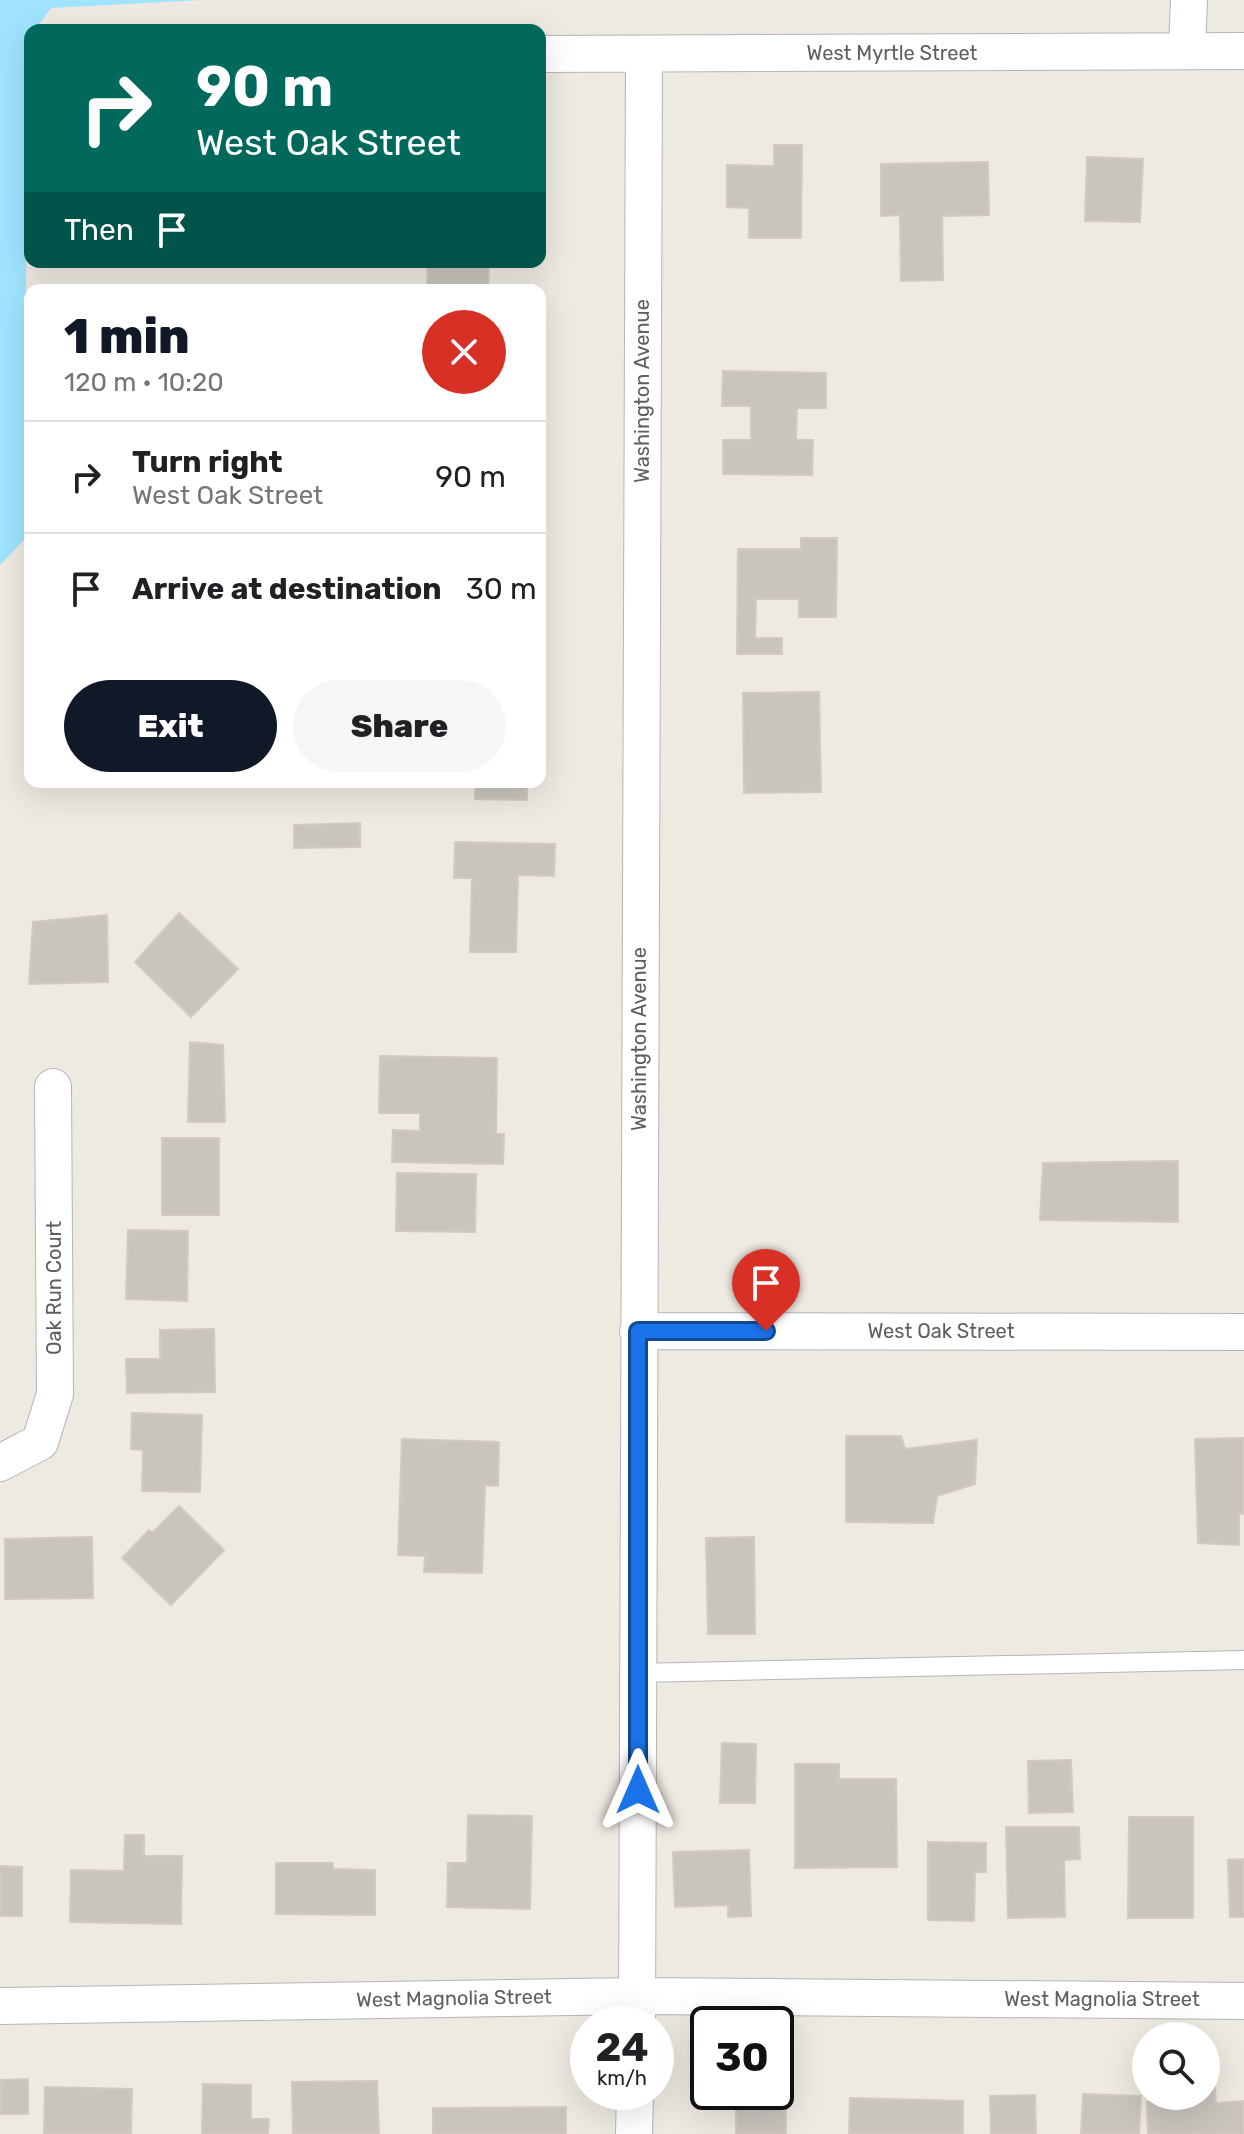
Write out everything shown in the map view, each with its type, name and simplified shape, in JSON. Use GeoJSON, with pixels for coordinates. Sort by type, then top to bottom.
{"type":"FeatureCollection","features":[{"type":"Feature","properties":{"kind":"street"},"geometry":{"type":"LineString","coordinates":[[1187,51],[1189,0]]}},
{"type":"Feature","properties":{"kind":"street","name":"West Myrtle Street"},"geometry":{"type":"LineString","coordinates":[[546,54],[1244,51]]}},
{"type":"Feature","properties":{"kind":"street","name":"Washington Avenue"},"geometry":{"type":"LineString","coordinates":[[638,2006],[644,55]]}},
{"type":"Feature","properties":{"kind":"street","name":"Oak Run Court"},"geometry":{"type":"LineString","coordinates":[[0,1463],[40,1442],[55,1394],[53,1087]]}},
{"type":"Feature","properties":{"kind":"street","name":"West Oak Street"},"geometry":{"type":"LineString","coordinates":[[638,1331],[1244,1332]]}},
{"type":"Feature","properties":{"kind":"street","name":"West Magnolia Street"},"geometry":{"type":"LineString","coordinates":[[674,2009],[1244,2001]]}},
{"type":"Feature","properties":{"kind":"street","name":"West Magnolia Street"},"geometry":{"type":"LineString","coordinates":[[0,2006],[570,2010]]}},
{"type":"Feature","properties":{"kind":"street"},"geometry":{"type":"LineString","coordinates":[[634,2134],[635,2110]]}},
{"type":"Feature","properties":{"kind":"lane"},"geometry":{"type":"LineString","coordinates":[[638,1673],[1244,1660]]}},
{"type":"Feature","properties":{"kind":"water"},"geometry":{"type":"Polygon","coordinates":[[[0,0],[202,0],[51,8],[39,24],[24,24],[24,540],[0,565],[0,0]]]}},
{"type":"Feature","properties":{"kind":"building"},"geometry":{"type":"Polygon","coordinates":[[[774,145],[802,145],[801,238],[749,238],[749,208],[727,207],[727,165],[774,166],[774,145]]]}},
{"type":"Feature","properties":{"kind":"building"},"geometry":{"type":"Polygon","coordinates":[[[1087,157],[1143,159],[1140,222],[1085,221],[1087,157]]]}},
{"type":"Feature","properties":{"kind":"building"},"geometry":{"type":"Polygon","coordinates":[[[988,162],[989,215],[942,216],[943,280],[901,281],[900,215],[881,216],[881,164],[988,162]]]}},
{"type":"Feature","properties":{"kind":"building"},"geometry":{"type":"Polygon","coordinates":[[[428,268],[489,268],[488,284],[427,284],[428,268]]]}},
{"type":"Feature","properties":{"kind":"building"},"geometry":{"type":"Polygon","coordinates":[[[723,371],[826,373],[826,408],[797,408],[796,440],[813,440],[812,475],[723,474],[723,440],[751,440],[751,406],[722,406],[723,371]]]}},
{"type":"Feature","properties":{"kind":"building"},"geometry":{"type":"Polygon","coordinates":[[[801,538],[837,538],[836,617],[799,617],[799,599],[756,599],[755,638],[782,638],[782,654],[737,654],[738,549],[801,549],[801,538]]]}},
{"type":"Feature","properties":{"kind":"building"},"geometry":{"type":"Polygon","coordinates":[[[819,692],[821,792],[744,793],[743,693],[819,692]]]}},
{"type":"Feature","properties":{"kind":"building"},"geometry":{"type":"Polygon","coordinates":[[[475,788],[527,788],[527,800],[475,799],[475,788]]]}},
{"type":"Feature","properties":{"kind":"building"},"geometry":{"type":"Polygon","coordinates":[[[360,823],[360,847],[294,848],[294,825],[360,823]]]}},
{"type":"Feature","properties":{"kind":"building"},"geometry":{"type":"Polygon","coordinates":[[[455,842],[555,844],[554,876],[518,875],[516,952],[470,952],[472,878],[454,878],[455,842]]]}},
{"type":"Feature","properties":{"kind":"building"},"geometry":{"type":"Polygon","coordinates":[[[179,913],[238,969],[191,1017],[135,962],[179,913]]]}},
{"type":"Feature","properties":{"kind":"building"},"geometry":{"type":"Polygon","coordinates":[[[107,915],[108,982],[29,984],[33,922],[107,915]]]}},
{"type":"Feature","properties":{"kind":"building"},"geometry":{"type":"Polygon","coordinates":[[[190,1042],[223,1045],[225,1122],[188,1122],[190,1042]]]}},
{"type":"Feature","properties":{"kind":"building"},"geometry":{"type":"Polygon","coordinates":[[[380,1056],[497,1058],[496,1134],[504,1134],[503,1164],[392,1162],[393,1130],[420,1131],[420,1113],[379,1113],[380,1056]]]}},
{"type":"Feature","properties":{"kind":"building"},"geometry":{"type":"Polygon","coordinates":[[[162,1138],[219,1138],[219,1215],[162,1215],[162,1138]]]}},
{"type":"Feature","properties":{"kind":"building"},"geometry":{"type":"Polygon","coordinates":[[[1178,1161],[1178,1222],[1040,1220],[1043,1163],[1178,1161]]]}},
{"type":"Feature","properties":{"kind":"building"},"geometry":{"type":"Polygon","coordinates":[[[397,1173],[476,1174],[475,1232],[396,1231],[397,1173]]]}},
{"type":"Feature","properties":{"kind":"building"},"geometry":{"type":"Polygon","coordinates":[[[128,1230],[188,1231],[187,1301],[126,1299],[128,1230]]]}},
{"type":"Feature","properties":{"kind":"building"},"geometry":{"type":"Polygon","coordinates":[[[214,1329],[215,1392],[127,1393],[126,1359],[160,1359],[160,1330],[214,1329]]]}},
{"type":"Feature","properties":{"kind":"building"},"geometry":{"type":"Polygon","coordinates":[[[132,1413],[202,1415],[200,1492],[142,1491],[143,1450],[131,1449],[132,1413]]]}},
{"type":"Feature","properties":{"kind":"building"},"geometry":{"type":"Polygon","coordinates":[[[846,1436],[901,1436],[905,1449],[977,1440],[975,1484],[937,1496],[933,1523],[846,1522],[846,1436]]]}},
{"type":"Feature","properties":{"kind":"building"},"geometry":{"type":"Polygon","coordinates":[[[1244,1438],[1244,1514],[1239,1513],[1239,1545],[1198,1543],[1195,1439],[1244,1438]]]}},
{"type":"Feature","properties":{"kind":"building"},"geometry":{"type":"Polygon","coordinates":[[[402,1439],[499,1442],[498,1486],[485,1485],[482,1573],[424,1572],[425,1556],[398,1555],[402,1439]]]}},
{"type":"Feature","properties":{"kind":"building"},"geometry":{"type":"Polygon","coordinates":[[[179,1506],[224,1550],[171,1605],[122,1558],[149,1530],[152,1533],[179,1506]]]}},
{"type":"Feature","properties":{"kind":"building"},"geometry":{"type":"Polygon","coordinates":[[[92,1537],[93,1598],[5,1599],[5,1539],[92,1537]]]}},
{"type":"Feature","properties":{"kind":"building"},"geometry":{"type":"Polygon","coordinates":[[[754,1537],[755,1634],[708,1634],[706,1538],[754,1537]]]}},
{"type":"Feature","properties":{"kind":"building"},"geometry":{"type":"Polygon","coordinates":[[[722,1743],[756,1744],[755,1803],[720,1803],[722,1743]]]}},
{"type":"Feature","properties":{"kind":"building"},"geometry":{"type":"Polygon","coordinates":[[[1071,1760],[1073,1812],[1029,1813],[1028,1761],[1071,1760]]]}},
{"type":"Feature","properties":{"kind":"building"},"geometry":{"type":"Polygon","coordinates":[[[795,1764],[839,1764],[839,1779],[896,1779],[897,1867],[795,1868],[795,1764]]]}},
{"type":"Feature","properties":{"kind":"building"},"geometry":{"type":"Polygon","coordinates":[[[468,1815],[532,1816],[530,1909],[447,1907],[448,1863],[467,1863],[468,1815]]]}},
{"type":"Feature","properties":{"kind":"building"},"geometry":{"type":"Polygon","coordinates":[[[1129,1817],[1193,1817],[1193,1918],[1128,1918],[1129,1817]]]}},
{"type":"Feature","properties":{"kind":"building"},"geometry":{"type":"Polygon","coordinates":[[[1006,1827],[1079,1827],[1080,1859],[1064,1860],[1065,1917],[1008,1918],[1006,1827]]]}},
{"type":"Feature","properties":{"kind":"building"},"geometry":{"type":"Polygon","coordinates":[[[125,1835],[144,1835],[144,1856],[182,1856],[181,1924],[70,1922],[71,1870],[124,1871],[125,1835]]]}},
{"type":"Feature","properties":{"kind":"building"},"geometry":{"type":"Polygon","coordinates":[[[928,1842],[986,1843],[986,1872],[975,1872],[974,1921],[928,1920],[928,1842]]]}},
{"type":"Feature","properties":{"kind":"building"},"geometry":{"type":"Polygon","coordinates":[[[749,1850],[751,1916],[728,1917],[728,1905],[675,1907],[673,1852],[749,1850]]]}},
{"type":"Feature","properties":{"kind":"building"},"geometry":{"type":"Polygon","coordinates":[[[1244,1859],[1244,1917],[1230,1917],[1228,1860],[1244,1859]]]}},
{"type":"Feature","properties":{"kind":"building"},"geometry":{"type":"Polygon","coordinates":[[[276,1863],[333,1863],[333,1869],[375,1870],[375,1915],[276,1914],[276,1863]]]}},
{"type":"Feature","properties":{"kind":"building"},"geometry":{"type":"Polygon","coordinates":[[[0,1866],[22,1867],[22,1916],[0,1916],[0,1866]]]}},
{"type":"Feature","properties":{"kind":"building"},"geometry":{"type":"Polygon","coordinates":[[[28,2079],[28,2114],[0,2114],[0,2080],[28,2079]]]}},
{"type":"Feature","properties":{"kind":"building"},"geometry":{"type":"Polygon","coordinates":[[[377,2081],[379,2134],[293,2134],[292,2082],[377,2081]]]}},
{"type":"Feature","properties":{"kind":"building"},"geometry":{"type":"Polygon","coordinates":[[[203,2084],[251,2085],[251,2119],[269,2119],[268,2134],[202,2134],[203,2084]]]}},
{"type":"Feature","properties":{"kind":"building"},"geometry":{"type":"Polygon","coordinates":[[[45,2087],[132,2089],[131,2134],[44,2134],[45,2087]]]}},
{"type":"Feature","properties":{"kind":"building"},"geometry":{"type":"Polygon","coordinates":[[[1083,2094],[1132,2096],[1132,2110],[1140,2110],[1139,2134],[1081,2134],[1083,2094]]]}},
{"type":"Feature","properties":{"kind":"building"},"geometry":{"type":"Polygon","coordinates":[[[1035,2095],[1036,2134],[991,2134],[990,2096],[1035,2095]]]}},
{"type":"Feature","properties":{"kind":"building"},"geometry":{"type":"Polygon","coordinates":[[[850,2098],[963,2101],[963,2134],[849,2134],[850,2098]]]}},
{"type":"Feature","properties":{"kind":"building"},"geometry":{"type":"Polygon","coordinates":[[[1244,2101],[1244,2134],[1148,2134],[1147,2110],[1220,2110],[1220,2103],[1244,2101]]]}},
{"type":"Feature","properties":{"kind":"building"},"geometry":{"type":"Polygon","coordinates":[[[566,2107],[566,2134],[433,2134],[433,2108],[566,2107]]]}},
{"type":"Feature","properties":{"kind":"building"},"geometry":{"type":"Polygon","coordinates":[[[736,2110],[786,2110],[786,2134],[736,2134],[736,2110]]]}},
{"type":"Feature","properties":{"kind":"route"},"geometry":{"type":"LineString","coordinates":[[638,1790],[638,1331],[766,1331]]}}]}
